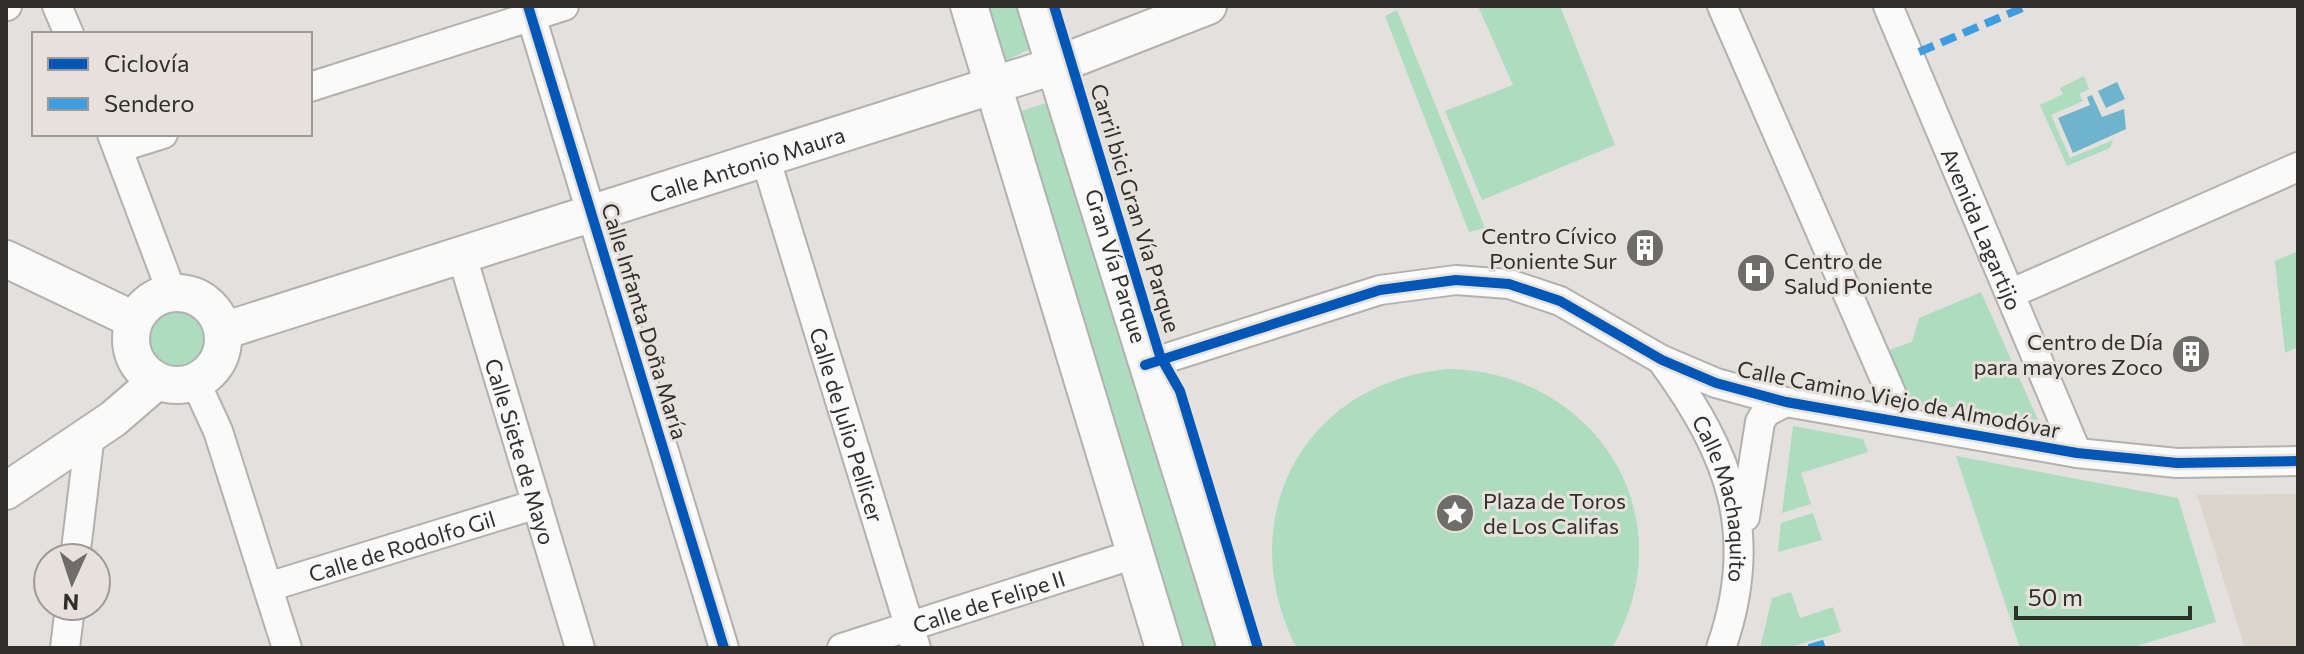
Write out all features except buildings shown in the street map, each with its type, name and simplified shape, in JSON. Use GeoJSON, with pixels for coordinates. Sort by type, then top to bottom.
{"type":"FeatureCollection","features":[{"type":"Feature","properties":{"kind":"main road"},"geometry":{"type":"LineString","coordinates":[[969,6],[995,83],[1164,648]]}},
{"type":"Feature","properties":{"kind":"main road","name":"Gran Vía Parque"},"geometry":{"type":"LineString","coordinates":[[1036,6],[1145,365],[1236,648]]}},
{"type":"Feature","properties":{"kind":"main road"},"geometry":{"type":"LineString","coordinates":[[995,83],[1054,66],[1208,6]]}},
{"type":"Feature","properties":{"kind":"main road","name":"Calle Antonio Maura"},"geometry":{"type":"LineString","coordinates":[[223,331],[995,83]]}},
{"type":"Feature","properties":{"kind":"main road"},"geometry":{"type":"LineString","coordinates":[[6,259],[134,320]]}},
{"type":"Feature","properties":{"kind":"main road"},"geometry":{"type":"LineString","coordinates":[[172,293],[192,295],[209,305],[223,331],[218,361],[195,381],[172,385],[157,381],[140,368],[131,341],[134,320],[150,302],[172,293]]}},
{"type":"Feature","properties":{"kind":"main road"},"geometry":{"type":"LineString","coordinates":[[6,491],[90,434],[157,381]]}},
{"type":"Feature","properties":{"kind":"street"},"geometry":{"type":"LineString","coordinates":[[57,6],[68,32]]}},
{"type":"Feature","properties":{"kind":"street"},"geometry":{"type":"LineString","coordinates":[[312,86],[530,11],[564,6]]}},
{"type":"Feature","properties":{"kind":"street"},"geometry":{"type":"LineString","coordinates":[[1722,6],[1895,402],[1896,421]]}},
{"type":"Feature","properties":{"kind":"street","name":"Avenida Lagartijo"},"geometry":{"type":"LineString","coordinates":[[1888,6],[2012,293],[2077,453]]}},
{"type":"Feature","properties":{"kind":"street","name":"Calle Infanta Doña María"},"geometry":{"type":"LineString","coordinates":[[530,11],[724,648]]}},
{"type":"Feature","properties":{"kind":"street"},"geometry":{"type":"LineString","coordinates":[[149,136],[115,141],[172,293]]}},
{"type":"Feature","properties":{"kind":"street","name":"Calle de Julio Pellicer"},"geometry":{"type":"LineString","coordinates":[[765,157],[913,637]]}},
{"type":"Feature","properties":{"kind":"street"},"geometry":{"type":"LineString","coordinates":[[2012,293],[2298,167]]}},
{"type":"Feature","properties":{"kind":"street","name":"Calle Siete de Mayo"},"geometry":{"type":"LineString","coordinates":[[462,256],[580,648]]}},
{"type":"Feature","properties":{"kind":"street","name":"Calle Camino Viejo de Almodóvar"},"geometry":{"type":"LineString","coordinates":[[1145,365],[1380,290],[1456,280],[1509,284],[1560,301],[1662,360],[1744,391],[1786,402],[2077,453],[2177,463],[2298,461]]}},
{"type":"Feature","properties":{"kind":"street","name":"Calle Machaquito"},"geometry":{"type":"LineString","coordinates":[[1662,360],[1711,435],[1735,498],[1737,565],[1728,628],[1721,648]]}},
{"type":"Feature","properties":{"kind":"street"},"geometry":{"type":"LineString","coordinates":[[195,381],[218,431],[287,648]]}},
{"type":"Feature","properties":{"kind":"street"},"geometry":{"type":"LineString","coordinates":[[1711,435],[1718,415],[1744,391]]}},
{"type":"Feature","properties":{"kind":"street"},"geometry":{"type":"LineString","coordinates":[[1737,565],[1760,422],[1766,412],[1786,402]]}},
{"type":"Feature","properties":{"kind":"street"},"geometry":{"type":"LineString","coordinates":[[77,542],[90,434]]}},
{"type":"Feature","properties":{"kind":"street","name":"Calle de Rodolfo Gil"},"geometry":{"type":"LineString","coordinates":[[268,587],[537,504]]}},
{"type":"Feature","properties":{"kind":"street","name":"Calle de Felipe II"},"geometry":{"type":"LineString","coordinates":[[842,648],[913,637],[1135,554]]}},
{"type":"Feature","properties":{"kind":"street"},"geometry":{"type":"LineString","coordinates":[[65,648],[68,622]]}},
{"type":"Feature","properties":{"kind":"shaded area"},"geometry":{"type":"Polygon","coordinates":[[[2298,494],[2298,648],[2245,648],[2197,495],[2298,494]]]}},
{"type":"Feature","properties":{"kind":"green space"},"geometry":{"type":"Polygon","coordinates":[[[983,6],[1024,6],[1032,48],[1007,60],[998,55],[983,6]]]}},
{"type":"Feature","properties":{"kind":"green space"},"geometry":{"type":"Polygon","coordinates":[[[1478,6],[1560,6],[1615,145],[1482,200],[1445,111],[1513,85],[1478,6]]]}},
{"type":"Feature","properties":{"kind":"green space"},"geometry":{"type":"Polygon","coordinates":[[[1397,10],[1485,228],[1469,232],[1385,16],[1397,10]]]}},
{"type":"Feature","properties":{"kind":"green space"},"geometry":{"type":"Polygon","coordinates":[[[2084,76],[2089,89],[2079,94],[2083,101],[2051,115],[2070,158],[2113,140],[2110,148],[2067,166],[2040,105],[2063,94],[2060,88],[2084,76]]]}},
{"type":"Feature","properties":{"kind":"green space"},"geometry":{"type":"Polygon","coordinates":[[[1052,101],[1220,648],[1179,648],[1012,114],[1052,101]]]}},
{"type":"Feature","properties":{"kind":"green space"},"geometry":{"type":"Polygon","coordinates":[[[2298,251],[2298,347],[2285,353],[2275,261],[2298,251]]]}},
{"type":"Feature","properties":{"kind":"green space"},"geometry":{"type":"Polygon","coordinates":[[[1981,292],[2038,420],[1930,404],[1926,411],[1909,396],[1886,351],[1912,342],[1919,318],[1981,292]]]}},
{"type":"Feature","properties":{"kind":"green space"},"geometry":{"type":"Polygon","coordinates":[[[176,310],[195,319],[204,338],[195,357],[176,366],[157,357],[148,338],[157,319],[176,310]]]}},
{"type":"Feature","properties":{"kind":"green space","name":"Plaza de Toros de Los Califas"},"geometry":{"type":"Polygon","coordinates":[[[1450,369],[1502,377],[1548,396],[1586,424],[1614,461],[1632,503],[1639,550],[1633,599],[1612,648],[1298,648],[1294,643],[1277,595],[1272,547],[1278,503],[1295,462],[1321,427],[1357,398],[1400,379],[1450,369]]]}},
{"type":"Feature","properties":{"kind":"green space"},"geometry":{"type":"Polygon","coordinates":[[[1793,426],[1863,439],[1868,452],[1801,473],[1811,504],[1782,513],[1793,426]]]}},
{"type":"Feature","properties":{"kind":"green space"},"geometry":{"type":"Polygon","coordinates":[[[1956,456],[2178,498],[2216,622],[2130,648],[2020,648],[1956,456]]]}},
{"type":"Feature","properties":{"kind":"green space"},"geometry":{"type":"Polygon","coordinates":[[[1813,513],[1822,540],[1778,552],[1781,523],[1813,513]]]}},
{"type":"Feature","properties":{"kind":"green space"},"geometry":{"type":"Polygon","coordinates":[[[1791,592],[1800,618],[1833,607],[1841,632],[1787,648],[1760,648],[1772,598],[1791,592]]]}},
{"type":"Feature","properties":{"kind":"water"},"geometry":{"type":"Polygon","coordinates":[[[2117,82],[2125,99],[2106,108],[2098,91],[2117,82]]]}},
{"type":"Feature","properties":{"kind":"water"},"geometry":{"type":"Polygon","coordinates":[[[2092,95],[2102,117],[2124,109],[2126,129],[2073,153],[2058,118],[2090,105],[2087,97],[2092,95]]]}},
{"type":"Feature","properties":{"kind":"marked path"},"geometry":{"type":"LineString","coordinates":[[1919,52],[2027,6]]}},
{"type":"Feature","properties":{"kind":"marked path"},"geometry":{"type":"LineString","coordinates":[[1809,648],[1826,643],[1828,648]]}},
{"type":"Feature","properties":{"kind":"cycle path"},"geometry":{"type":"LineString","coordinates":[[528,6],[724,648]]}},
{"type":"Feature","properties":{"kind":"cycle path","name":"Carril bici Gran Vía Parque"},"geometry":{"type":"LineString","coordinates":[[1054,6],[1160,356],[1180,391],[1258,648]]}},
{"type":"Feature","properties":{"kind":"cycle path"},"geometry":{"type":"LineString","coordinates":[[1145,365],[1380,290],[1456,280],[1509,284],[1560,301],[1662,360],[1716,383],[1786,402],[2077,453],[2177,463],[2298,461]]}},
{"type":"Feature","properties":{"kind":"place","name":"Centro Cívico Poniente Sur"},"geometry":{"type":"Point","coordinates":[1645,248]}},
{"type":"Feature","properties":{"kind":"place","name":"Centro de Salud Poniente"},"geometry":{"type":"Point","coordinates":[1756,273]}},
{"type":"Feature","properties":{"kind":"place","name":"Centro de Día para mayores Zoco"},"geometry":{"type":"Point","coordinates":[2191,354]}},
{"type":"Feature","properties":{"kind":"place","name":"Plaza de Toros de Los Califas"},"geometry":{"type":"Point","coordinates":[1455,513]}}]}
